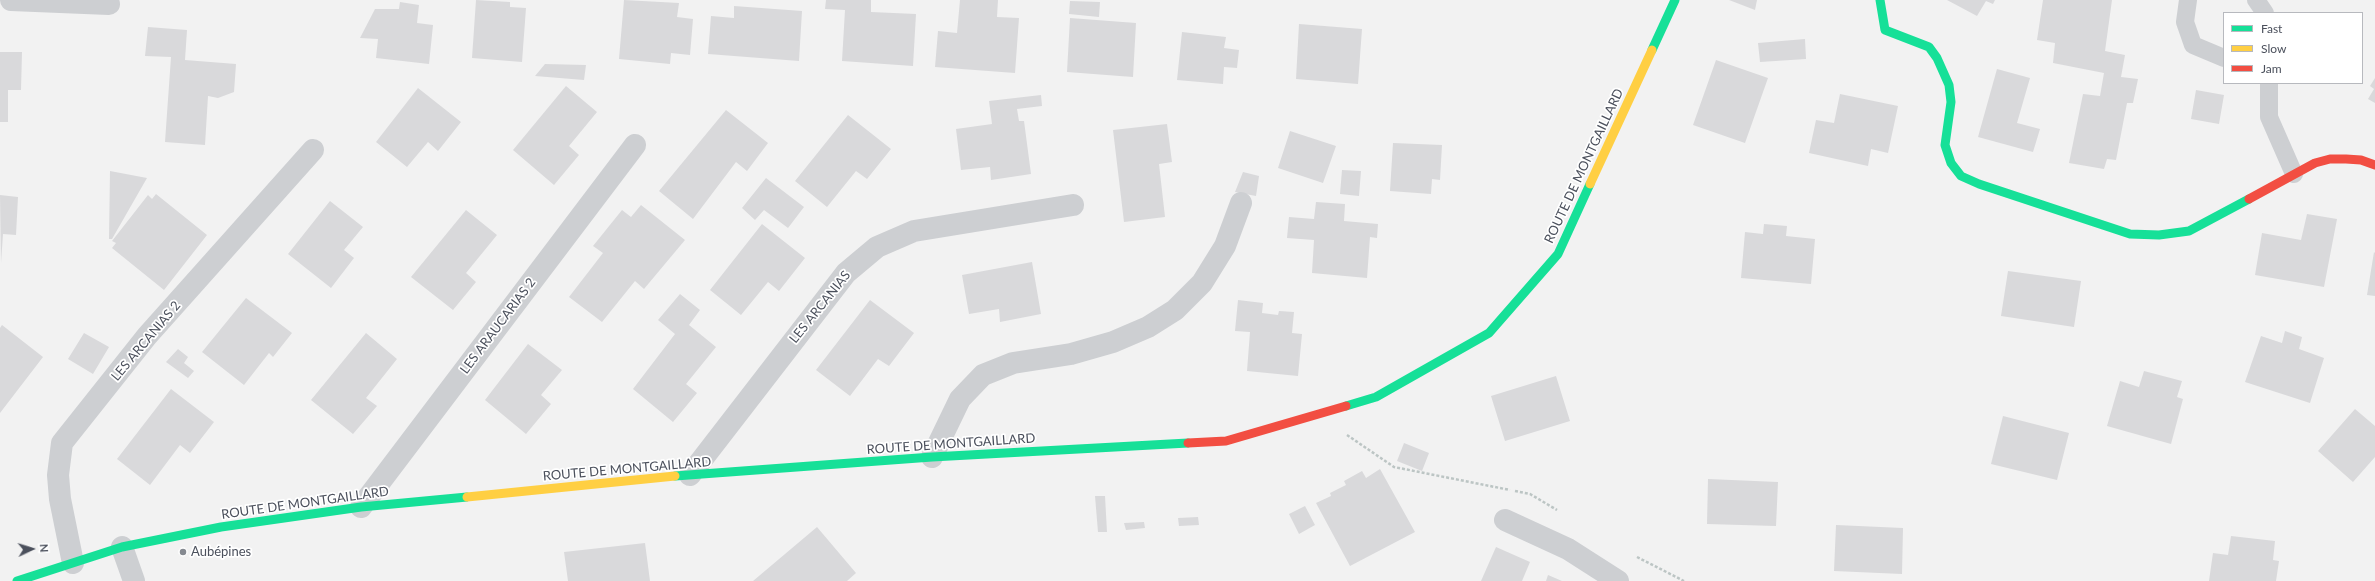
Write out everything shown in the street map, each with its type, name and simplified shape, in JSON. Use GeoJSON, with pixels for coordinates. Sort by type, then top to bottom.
{"type":"FeatureCollection","features":[{"type":"Feature","properties":{"kind":"street"},"geometry":{"type":"LineString","coordinates":[[11,0],[109,4]]}},
{"type":"Feature","properties":{"kind":"street","name":"ROUTE DE MONTGAILLARD"},"geometry":{"type":"LineString","coordinates":[[17,581],[122,547],[221,528],[361,507],[690,475],[932,457],[1226,441],[1376,397],[1489,333],[1558,254],[1675,0]]}},
{"type":"Feature","properties":{"kind":"street"},"geometry":{"type":"LineString","coordinates":[[1880,0],[1885,30],[1928,47],[1937,58],[1949,85],[1951,102],[1945,145],[1951,164],[1961,176],[1979,184],[2130,234],[2159,235],[2189,231],[2315,163],[2330,159],[2361,160],[2375,165]]}},
{"type":"Feature","properties":{"kind":"street","name":"LES ARAUCARIAS 2"},"geometry":{"type":"LineString","coordinates":[[361,507],[635,145]]}},
{"type":"Feature","properties":{"kind":"street","name":"LES ARCANIAS 2"},"geometry":{"type":"LineString","coordinates":[[73,563],[60,499],[58,475],[62,443],[147,336],[312,150]]}},
{"type":"Feature","properties":{"kind":"street"},"geometry":{"type":"LineString","coordinates":[[932,457],[960,399],[983,375],[1012,363],[1070,354],[1114,342],[1148,327],[1176,310],[1202,283],[1225,246],[1241,203]]}},
{"type":"Feature","properties":{"kind":"street","name":"LES ARCANIAS"},"geometry":{"type":"LineString","coordinates":[[690,475],[846,272],[877,247],[914,231],[1073,204]]}},
{"type":"Feature","properties":{"kind":"street"},"geometry":{"type":"LineString","coordinates":[[1505,520],[1568,549],[1618,581]]}},
{"type":"Feature","properties":{"kind":"street"},"geometry":{"type":"LineString","coordinates":[[122,547],[134,581]]}},
{"type":"Feature","properties":{"kind":"lane"},"geometry":{"type":"LineString","coordinates":[[2188,0],[2185,22],[2193,44],[2223,58]]}},
{"type":"Feature","properties":{"kind":"lane"},"geometry":{"type":"LineString","coordinates":[[2256,0],[2264,12]]}},
{"type":"Feature","properties":{"kind":"lane"},"geometry":{"type":"LineString","coordinates":[[2269,84],[2268,117],[2294,174]]}},
{"type":"Feature","properties":{"kind":"building"},"geometry":{"type":"Polygon","coordinates":[[[476,0],[510,2],[510,7],[526,8],[522,62],[472,58],[476,0]]]}},
{"type":"Feature","properties":{"kind":"building"},"geometry":{"type":"Polygon","coordinates":[[[624,0],[679,3],[677,17],[693,19],[690,55],[671,53],[670,64],[619,59],[624,0]]]}},
{"type":"Feature","properties":{"kind":"building"},"geometry":{"type":"Polygon","coordinates":[[[826,0],[871,0],[871,12],[916,14],[913,66],[842,61],[845,10],[825,9],[826,0]]]}},
{"type":"Feature","properties":{"kind":"building"},"geometry":{"type":"Polygon","coordinates":[[[960,0],[998,0],[997,17],[1019,18],[1015,73],[935,67],[938,31],[957,33],[960,0]]]}},
{"type":"Feature","properties":{"kind":"building"},"geometry":{"type":"Polygon","coordinates":[[[1729,0],[1757,0],[1755,10],[1729,0]]]}},
{"type":"Feature","properties":{"kind":"building"},"geometry":{"type":"Polygon","coordinates":[[[1947,0],[1995,0],[1993,4],[1986,1],[1977,16],[1947,0]]]}},
{"type":"Feature","properties":{"kind":"building"},"geometry":{"type":"Polygon","coordinates":[[[2043,0],[2112,0],[2105,51],[2125,55],[2121,77],[2138,79],[2133,103],[2127,103],[2116,160],[2107,159],[2104,169],[2069,163],[2083,94],[2100,96],[2104,73],[2053,63],[2055,43],[2037,40],[2043,0]]]}},
{"type":"Feature","properties":{"kind":"building"},"geometry":{"type":"Polygon","coordinates":[[[1070,1],[1100,2],[1099,17],[1069,14],[1070,1]]]}},
{"type":"Feature","properties":{"kind":"building"},"geometry":{"type":"Polygon","coordinates":[[[400,2],[419,5],[417,23],[433,25],[429,64],[376,58],[378,39],[360,38],[375,9],[399,9],[400,2]]]}},
{"type":"Feature","properties":{"kind":"building"},"geometry":{"type":"Polygon","coordinates":[[[734,6],[802,11],[799,61],[708,54],[711,16],[734,18],[734,6]]]}},
{"type":"Feature","properties":{"kind":"building"},"geometry":{"type":"Polygon","coordinates":[[[1070,18],[1136,23],[1133,77],[1067,72],[1070,18]]]}},
{"type":"Feature","properties":{"kind":"building"},"geometry":{"type":"Polygon","coordinates":[[[1299,24],[1362,29],[1358,84],[1296,79],[1299,24]]]}},
{"type":"Feature","properties":{"kind":"building"},"geometry":{"type":"Polygon","coordinates":[[[148,27],[187,30],[185,60],[236,64],[234,92],[218,98],[208,96],[205,145],[165,142],[171,57],[145,56],[148,27]]]}},
{"type":"Feature","properties":{"kind":"building"},"geometry":{"type":"Polygon","coordinates":[[[1182,32],[1226,37],[1224,48],[1239,50],[1237,68],[1224,67],[1223,84],[1177,80],[1182,32]]]}},
{"type":"Feature","properties":{"kind":"building"},"geometry":{"type":"Polygon","coordinates":[[[1805,39],[1806,59],[1760,62],[1758,43],[1805,39]]]}},
{"type":"Feature","properties":{"kind":"building"},"geometry":{"type":"Polygon","coordinates":[[[0,52],[22,52],[21,90],[8,90],[8,122],[0,122],[0,52]]]}},
{"type":"Feature","properties":{"kind":"building"},"geometry":{"type":"Polygon","coordinates":[[[1716,60],[1768,78],[1745,143],[1693,125],[1716,60]]]}},
{"type":"Feature","properties":{"kind":"building"},"geometry":{"type":"Polygon","coordinates":[[[545,64],[586,65],[584,80],[535,76],[545,64]]]}},
{"type":"Feature","properties":{"kind":"building"},"geometry":{"type":"Polygon","coordinates":[[[1997,69],[2030,78],[2017,123],[2040,129],[2033,152],[1978,137],[1997,69]]]}},
{"type":"Feature","properties":{"kind":"building"},"geometry":{"type":"Polygon","coordinates":[[[2375,78],[2375,103],[2368,99],[2374,89],[2370,86],[2375,78]]]}},
{"type":"Feature","properties":{"kind":"building"},"geometry":{"type":"Polygon","coordinates":[[[566,86],[597,112],[569,146],[579,155],[554,185],[513,150],[566,86]]]}},
{"type":"Feature","properties":{"kind":"building"},"geometry":{"type":"Polygon","coordinates":[[[418,88],[461,122],[438,151],[428,142],[407,167],[376,142],[418,88]]]}},
{"type":"Feature","properties":{"kind":"building"},"geometry":{"type":"Polygon","coordinates":[[[2196,90],[2224,95],[2219,124],[2191,119],[2196,90]]]}},
{"type":"Feature","properties":{"kind":"building"},"geometry":{"type":"Polygon","coordinates":[[[1840,94],[1898,106],[1888,153],[1871,149],[1868,166],[1809,153],[1816,120],[1834,123],[1840,94]]]}},
{"type":"Feature","properties":{"kind":"building"},"geometry":{"type":"Polygon","coordinates":[[[1041,95],[1042,106],[1017,109],[1019,121],[1024,121],[1031,174],[991,180],[990,167],[961,170],[956,129],[992,124],[989,101],[1041,95]]]}},
{"type":"Feature","properties":{"kind":"building"},"geometry":{"type":"Polygon","coordinates":[[[726,110],[768,143],[747,171],[736,162],[693,219],[659,191],[726,110]]]}},
{"type":"Feature","properties":{"kind":"building"},"geometry":{"type":"Polygon","coordinates":[[[848,115],[891,149],[867,179],[856,171],[827,207],[795,181],[848,115]]]}},
{"type":"Feature","properties":{"kind":"building"},"geometry":{"type":"Polygon","coordinates":[[[1167,124],[1172,162],[1159,164],[1165,217],[1124,222],[1113,130],[1167,124]]]}},
{"type":"Feature","properties":{"kind":"building"},"geometry":{"type":"Polygon","coordinates":[[[1290,131],[1336,146],[1323,183],[1278,168],[1290,131]]]}},
{"type":"Feature","properties":{"kind":"building"},"geometry":{"type":"Polygon","coordinates":[[[1393,143],[1442,145],[1440,180],[1432,179],[1431,194],[1390,191],[1393,143]]]}},
{"type":"Feature","properties":{"kind":"building"},"geometry":{"type":"Polygon","coordinates":[[[1342,170],[1361,171],[1359,196],[1340,194],[1342,170]]]}},
{"type":"Feature","properties":{"kind":"building"},"geometry":{"type":"Polygon","coordinates":[[[110,171],[147,178],[112,239],[109,239],[110,171]]]}},
{"type":"Feature","properties":{"kind":"building"},"geometry":{"type":"Polygon","coordinates":[[[1243,172],[1259,176],[1256,196],[1235,192],[1243,172]]]}},
{"type":"Feature","properties":{"kind":"building"},"geometry":{"type":"Polygon","coordinates":[[[766,178],[804,207],[788,228],[764,210],[755,220],[742,208],[766,178]]]}},
{"type":"Feature","properties":{"kind":"building"},"geometry":{"type":"Polygon","coordinates":[[[156,194],[207,235],[164,290],[112,248],[116,243],[112,241],[148,195],[152,199],[156,194]]]}},
{"type":"Feature","properties":{"kind":"building"},"geometry":{"type":"Polygon","coordinates":[[[0,195],[18,197],[16,235],[3,234],[1,263],[0,195]]]}},
{"type":"Feature","properties":{"kind":"building"},"geometry":{"type":"Polygon","coordinates":[[[330,201],[363,227],[344,250],[354,258],[331,288],[288,254],[330,201]]]}},
{"type":"Feature","properties":{"kind":"building"},"geometry":{"type":"Polygon","coordinates":[[[1316,202],[1345,204],[1344,221],[1378,224],[1377,238],[1370,237],[1367,278],[1312,273],[1314,240],[1287,238],[1289,217],[1314,219],[1316,202]]]}},
{"type":"Feature","properties":{"kind":"building"},"geometry":{"type":"Polygon","coordinates":[[[641,205],[685,240],[644,289],[635,281],[602,322],[569,297],[603,253],[593,246],[622,210],[631,217],[641,205]]]}},
{"type":"Feature","properties":{"kind":"building"},"geometry":{"type":"Polygon","coordinates":[[[466,210],[497,235],[466,273],[476,282],[453,310],[411,277],[466,210]]]}},
{"type":"Feature","properties":{"kind":"building"},"geometry":{"type":"Polygon","coordinates":[[[2307,214],[2337,219],[2324,287],[2255,275],[2262,233],[2301,240],[2307,214]]]}},
{"type":"Feature","properties":{"kind":"building"},"geometry":{"type":"Polygon","coordinates":[[[762,224],[805,258],[779,291],[768,282],[741,315],[710,290],[762,224]]]}},
{"type":"Feature","properties":{"kind":"building"},"geometry":{"type":"Polygon","coordinates":[[[1764,224],[1787,226],[1786,236],[1815,239],[1811,284],[1741,278],[1745,232],[1763,234],[1764,224]]]}},
{"type":"Feature","properties":{"kind":"building"},"geometry":{"type":"Polygon","coordinates":[[[2374,252],[2375,253],[2375,296],[2367,295],[2374,252]]]}},
{"type":"Feature","properties":{"kind":"building"},"geometry":{"type":"Polygon","coordinates":[[[1032,262],[1041,314],[1000,322],[999,309],[969,314],[962,275],[1032,262]]]}},
{"type":"Feature","properties":{"kind":"building"},"geometry":{"type":"Polygon","coordinates":[[[2008,271],[2081,281],[2074,327],[2001,316],[2008,271]]]}},
{"type":"Feature","properties":{"kind":"building"},"geometry":{"type":"Polygon","coordinates":[[[680,294],[700,310],[689,325],[716,347],[686,384],[697,393],[673,422],[633,389],[675,334],[658,320],[680,294]]]}},
{"type":"Feature","properties":{"kind":"building"},"geometry":{"type":"Polygon","coordinates":[[[246,298],[292,333],[273,357],[269,353],[244,385],[202,352],[246,298]]]}},
{"type":"Feature","properties":{"kind":"building"},"geometry":{"type":"Polygon","coordinates":[[[870,300],[914,333],[889,366],[878,359],[850,396],[816,370],[870,300]]]}},
{"type":"Feature","properties":{"kind":"building"},"geometry":{"type":"Polygon","coordinates":[[[1238,300],[1263,303],[1262,313],[1278,315],[1279,311],[1294,312],[1292,333],[1302,334],[1298,376],[1247,371],[1250,332],[1235,331],[1238,300]]]}},
{"type":"Feature","properties":{"kind":"building"},"geometry":{"type":"Polygon","coordinates":[[[2,325],[43,357],[0,413],[0,328],[2,325]]]}},
{"type":"Feature","properties":{"kind":"building"},"geometry":{"type":"Polygon","coordinates":[[[2285,331],[2302,337],[2299,349],[2324,358],[2310,403],[2245,382],[2261,336],[2282,343],[2285,331]]]}},
{"type":"Feature","properties":{"kind":"building"},"geometry":{"type":"Polygon","coordinates":[[[84,333],[109,347],[93,374],[68,359],[84,333]]]}},
{"type":"Feature","properties":{"kind":"building"},"geometry":{"type":"Polygon","coordinates":[[[366,333],[397,359],[366,398],[377,406],[353,434],[311,400],[366,333]]]}},
{"type":"Feature","properties":{"kind":"building"},"geometry":{"type":"Polygon","coordinates":[[[528,344],[562,370],[541,395],[551,404],[526,434],[485,400],[528,344]]]}},
{"type":"Feature","properties":{"kind":"building"},"geometry":{"type":"Polygon","coordinates":[[[178,349],[188,357],[184,363],[194,371],[188,378],[166,362],[178,349]]]}},
{"type":"Feature","properties":{"kind":"building"},"geometry":{"type":"Polygon","coordinates":[[[2144,371],[2182,381],[2177,397],[2183,399],[2171,444],[2107,426],[2120,381],[2139,387],[2144,371]]]}},
{"type":"Feature","properties":{"kind":"building"},"geometry":{"type":"Polygon","coordinates":[[[1556,376],[1570,421],[1505,441],[1491,396],[1556,376]]]}},
{"type":"Feature","properties":{"kind":"building"},"geometry":{"type":"Polygon","coordinates":[[[171,389],[214,422],[190,453],[180,445],[150,485],[117,459],[171,389]]]}},
{"type":"Feature","properties":{"kind":"building"},"geometry":{"type":"Polygon","coordinates":[[[2355,409],[2375,426],[2375,457],[2353,482],[2318,451],[2355,409]]]}},
{"type":"Feature","properties":{"kind":"building"},"geometry":{"type":"Polygon","coordinates":[[[2003,416],[2069,433],[2057,480],[1991,464],[2003,416]]]}},
{"type":"Feature","properties":{"kind":"building"},"geometry":{"type":"Polygon","coordinates":[[[1404,443],[1429,453],[1422,471],[1397,461],[1404,443]]]}},
{"type":"Feature","properties":{"kind":"building"},"geometry":{"type":"Polygon","coordinates":[[[1380,469],[1415,532],[1350,566],[1316,503],[1331,496],[1330,493],[1346,485],[1344,481],[1362,471],[1366,478],[1380,469]]]}},
{"type":"Feature","properties":{"kind":"building"},"geometry":{"type":"Polygon","coordinates":[[[1708,479],[1778,482],[1776,526],[1707,524],[1708,479]]]}},
{"type":"Feature","properties":{"kind":"building"},"geometry":{"type":"Polygon","coordinates":[[[1095,496],[1105,496],[1107,532],[1098,532],[1095,496]]]}},
{"type":"Feature","properties":{"kind":"building"},"geometry":{"type":"Polygon","coordinates":[[[1305,506],[1315,525],[1299,534],[1289,514],[1305,506]]]}},
{"type":"Feature","properties":{"kind":"building"},"geometry":{"type":"Polygon","coordinates":[[[1198,517],[1199,525],[1179,526],[1178,518],[1198,517]]]}},
{"type":"Feature","properties":{"kind":"building"},"geometry":{"type":"Polygon","coordinates":[[[1144,522],[1145,528],[1126,530],[1124,523],[1144,522]]]}},
{"type":"Feature","properties":{"kind":"building"},"geometry":{"type":"Polygon","coordinates":[[[1836,525],[1903,528],[1902,574],[1834,571],[1836,525]]]}},
{"type":"Feature","properties":{"kind":"building"},"geometry":{"type":"Polygon","coordinates":[[[817,527],[856,573],[847,581],[753,581],[817,527]]]}},
{"type":"Feature","properties":{"kind":"building"},"geometry":{"type":"Polygon","coordinates":[[[2231,536],[2275,541],[2273,560],[2279,561],[2276,581],[2209,581],[2213,553],[2228,555],[2231,536]]]}},
{"type":"Feature","properties":{"kind":"building"},"geometry":{"type":"Polygon","coordinates":[[[645,543],[650,581],[568,581],[564,552],[645,543]]]}},
{"type":"Feature","properties":{"kind":"building"},"geometry":{"type":"Polygon","coordinates":[[[1496,547],[1530,562],[1522,581],[1481,581],[1496,547]]]}},
{"type":"Feature","properties":{"kind":"building"},"geometry":{"type":"Polygon","coordinates":[[[1548,575],[1562,581],[1546,581],[1548,575]]]}},
{"type":"Feature","properties":{"kind":"traffic: fast"},"geometry":{"type":"LineString","coordinates":[[1652,50],[1675,0]]}},
{"type":"Feature","properties":{"kind":"traffic: fast"},"geometry":{"type":"LineString","coordinates":[[1880,0],[1885,30],[1929,47],[1937,58],[1949,85],[1951,102],[1945,145],[1951,163],[1961,176],[1979,184],[2130,234],[2159,235],[2189,231],[2249,199]]}},
{"type":"Feature","properties":{"kind":"traffic: fast"},"geometry":{"type":"LineString","coordinates":[[1346,406],[1376,397],[1489,333],[1558,254],[1590,184]]}},
{"type":"Feature","properties":{"kind":"traffic: fast"},"geometry":{"type":"LineString","coordinates":[[675,476],[932,457],[1188,443]]}},
{"type":"Feature","properties":{"kind":"traffic: fast"},"geometry":{"type":"LineString","coordinates":[[17,581],[122,547],[221,527],[361,507],[467,497]]}},
{"type":"Feature","properties":{"kind":"traffic: slow"},"geometry":{"type":"LineString","coordinates":[[1590,184],[1652,50]]}},
{"type":"Feature","properties":{"kind":"traffic: slow"},"geometry":{"type":"LineString","coordinates":[[467,497],[675,476]]}},
{"type":"Feature","properties":{"kind":"traffic: jam"},"geometry":{"type":"LineString","coordinates":[[2249,199],[2315,163],[2330,159],[2346,159],[2361,160],[2375,165]]}},
{"type":"Feature","properties":{"kind":"traffic: jam"},"geometry":{"type":"LineString","coordinates":[[1188,443],[1226,441],[1346,406]]}},
{"type":"Feature","properties":{"kind":"place","name":"Aubépines"},"geometry":{"type":"Point","coordinates":[183,552]}}]}
